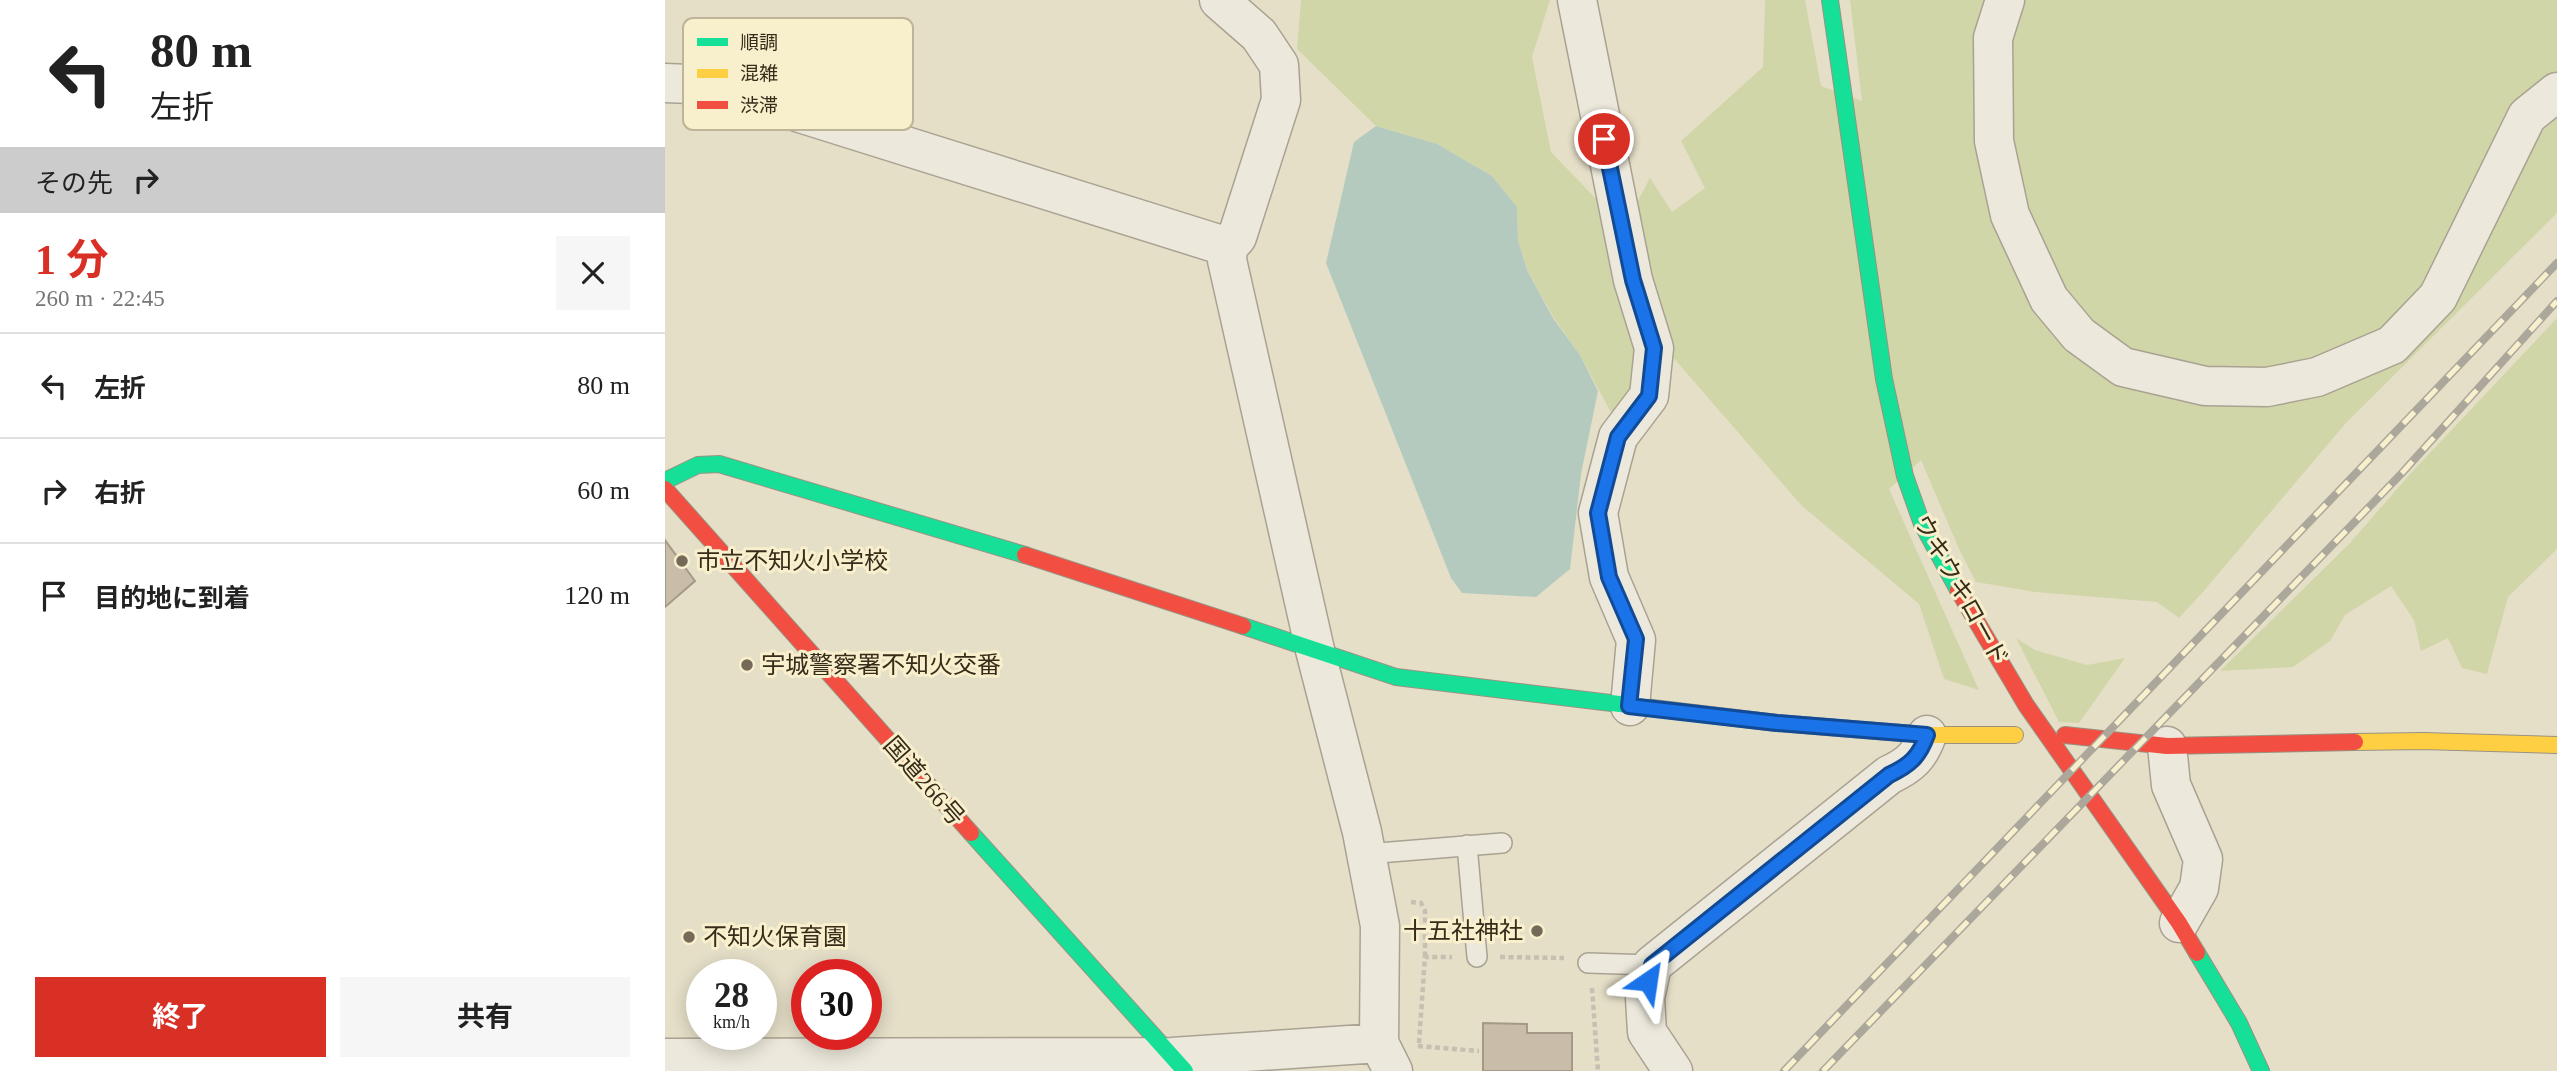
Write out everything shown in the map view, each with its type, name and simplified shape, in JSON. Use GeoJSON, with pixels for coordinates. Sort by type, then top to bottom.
{"type":"FeatureCollection","features":[{"type":"Feature","properties":{"kind":"main road","name":"ウキウキロード"},"geometry":{"type":"LineString","coordinates":[[1830,0],[1884,379],[1905,476],[1922,524],[1946,570],[2026,705],[2179,923],[2239,1023],[2261,1071]]}},
{"type":"Feature","properties":{"kind":"main road"},"geometry":{"type":"LineString","coordinates":[[665,481],[705,461],[719,464],[999,547],[1396,677],[1777,723],[1927,735],[2015,735]]}},
{"type":"Feature","properties":{"kind":"main road","name":"国道266号"},"geometry":{"type":"LineString","coordinates":[[665,489],[1178,1064]]}},
{"type":"Feature","properties":{"kind":"main road"},"geometry":{"type":"LineString","coordinates":[[2066,735],[2167,746],[2423,741],[2557,745]]}},
{"type":"Feature","properties":{"kind":"street"},"geometry":{"type":"LineString","coordinates":[[665,1058],[1178,1064],[1404,1055],[1366,854],[1315,650],[1227,260],[1228,247],[1237,237],[1281,100],[1279,65],[1259,35],[1219,0]]}},
{"type":"Feature","properties":{"kind":"street"},"geometry":{"type":"LineString","coordinates":[[1577,0],[1633,280],[1654,348],[1649,396],[1618,437],[1598,513],[1609,577],[1636,639],[1629,706]]}},
{"type":"Feature","properties":{"kind":"street"},"geometry":{"type":"LineString","coordinates":[[2005,0],[1993,38],[1994,141],[2010,215],[2049,299],[2080,335],[2123,367],[2205,386],[2267,387],[2317,377],[2392,345],[2438,297],[2527,116],[2557,92]]}},
{"type":"Feature","properties":{"kind":"street"},"geometry":{"type":"LineString","coordinates":[[665,83],[683,84]]}},
{"type":"Feature","properties":{"kind":"street"},"geometry":{"type":"LineString","coordinates":[[854,130],[1228,247]]}},
{"type":"Feature","properties":{"kind":"street"},"geometry":{"type":"LineString","coordinates":[[1673,1071],[1647,1032],[1645,998],[1652,965],[1889,775],[1909,766],[1921,754],[1927,735]]}},
{"type":"Feature","properties":{"kind":"street"},"geometry":{"type":"LineString","coordinates":[[2167,746],[2171,785],[2203,859],[2199,888],[2179,923]]}},
{"type":"Feature","properties":{"kind":"street"},"geometry":{"type":"LineString","coordinates":[[665,1066],[670,1071]]}},
{"type":"Feature","properties":{"kind":"lane"},"geometry":{"type":"LineString","coordinates":[[1366,854],[1502,843]]}},
{"type":"Feature","properties":{"kind":"lane"},"geometry":{"type":"LineString","coordinates":[[1467,845],[1477,957]]}},
{"type":"Feature","properties":{"kind":"lane"},"geometry":{"type":"LineString","coordinates":[[1588,963],[1652,965]]}},
{"type":"Feature","properties":{"kind":"path"},"geometry":{"type":"LineString","coordinates":[[1479,1051],[1404,1055],[1425,957],[1581,958],[1588,963],[1590,971],[1598,1071]]}},
{"type":"Feature","properties":{"kind":"green space"},"geometry":{"type":"Polygon","coordinates":[[[1301,0],[1550,0],[1532,57],[1551,152],[1601,204],[1635,341],[1638,387],[1614,418],[1580,355],[1554,318],[1527,270],[1518,240],[1517,207],[1492,176],[1437,144],[1376,126],[1297,49],[1301,0]]]}},
{"type":"Feature","properties":{"kind":"green space"},"geometry":{"type":"Polygon","coordinates":[[[1765,0],[1805,0],[1821,86],[1862,101],[1850,0],[2557,0],[2557,213],[2346,423],[2179,618],[2157,602],[2035,592],[1976,582],[1921,460],[1889,489],[1979,690],[1944,679],[1919,604],[1801,505],[1671,355],[1633,210],[1650,178],[1672,212],[1705,188],[1681,141],[1763,67],[1765,0]]]}},
{"type":"Feature","properties":{"kind":"green space"},"geometry":{"type":"Polygon","coordinates":[[[2557,318],[2557,549],[2508,597],[2487,674],[2462,668],[2448,638],[2421,651],[2414,620],[2391,586],[2345,615],[2330,641],[2293,667],[2220,671],[2349,544],[2411,473],[2557,318]]]}},
{"type":"Feature","properties":{"kind":"green space"},"geometry":{"type":"Polygon","coordinates":[[[2016,638],[2035,650],[2087,665],[2125,658],[2079,723],[2059,722],[2016,638]]]}},
{"type":"Feature","properties":{"kind":"shaded area"},"geometry":{"type":"Polygon","coordinates":[[[1376,126],[1437,144],[1492,176],[1517,207],[1518,240],[1527,270],[1553,318],[1580,355],[1598,391],[1581,474],[1570,569],[1536,597],[1462,593],[1451,578],[1326,263],[1354,142],[1376,126]]]}},
{"type":"Feature","properties":{"kind":"building"},"geometry":{"type":"Polygon","coordinates":[[[665,540],[695,581],[665,607],[665,540]]]}},
{"type":"Feature","properties":{"kind":"building"},"geometry":{"type":"Polygon","coordinates":[[[1483,1023],[1527,1024],[1527,1033],[1572,1033],[1572,1071],[1483,1071],[1483,1023]]]}},
{"type":"Feature","properties":{"kind":"railway"},"geometry":{"type":"LineString","coordinates":[[1784,1071],[2557,263]]}},
{"type":"Feature","properties":{"kind":"railway"},"geometry":{"type":"LineString","coordinates":[[1823,1071],[2402,473],[2557,301]]}},
{"type":"Feature","properties":{"kind":"traffic: fast"},"geometry":{"type":"LineString","coordinates":[[1830,0],[1884,379],[1905,476],[1922,524],[1958,590]]}},
{"type":"Feature","properties":{"kind":"traffic: fast"},"geometry":{"type":"LineString","coordinates":[[665,481],[698,465],[719,464],[1025,555]]}},
{"type":"Feature","properties":{"kind":"traffic: fast"},"geometry":{"type":"LineString","coordinates":[[1243,626],[1396,677],[1777,723],[1876,731]]}},
{"type":"Feature","properties":{"kind":"traffic: fast"},"geometry":{"type":"LineString","coordinates":[[971,833],[1185,1071]]}},
{"type":"Feature","properties":{"kind":"traffic: fast"},"geometry":{"type":"LineString","coordinates":[[2197,953],[2239,1023],[2261,1071]]}},
{"type":"Feature","properties":{"kind":"traffic: slow"},"geometry":{"type":"LineString","coordinates":[[1876,731],[1927,735],[2015,735]]}},
{"type":"Feature","properties":{"kind":"traffic: slow"},"geometry":{"type":"LineString","coordinates":[[2355,742],[2557,745]]}},
{"type":"Feature","properties":{"kind":"traffic: jam"},"geometry":{"type":"LineString","coordinates":[[665,489],[971,833]]}},
{"type":"Feature","properties":{"kind":"traffic: jam"},"geometry":{"type":"LineString","coordinates":[[1025,555],[1243,626]]}},
{"type":"Feature","properties":{"kind":"traffic: jam"},"geometry":{"type":"LineString","coordinates":[[1958,590],[2026,705],[2179,923],[2197,953]]}},
{"type":"Feature","properties":{"kind":"traffic: jam"},"geometry":{"type":"LineString","coordinates":[[2065,735],[2167,746],[2355,742]]}},
{"type":"Feature","properties":{"kind":"place","name":"市立不知火小学校"},"geometry":{"type":"Point","coordinates":[682,561]}},
{"type":"Feature","properties":{"kind":"place","name":"宇城警察署不知火交番"},"geometry":{"type":"Point","coordinates":[747,665]}},
{"type":"Feature","properties":{"kind":"place","name":"十五社神社"},"geometry":{"type":"Point","coordinates":[1537,931]}},
{"type":"Feature","properties":{"kind":"place","name":"不知火保育園"},"geometry":{"type":"Point","coordinates":[689,937]}},
{"type":"Feature","properties":{"kind":"route"},"geometry":{"type":"LineString","coordinates":[[1604,139],[1633,280],[1654,348],[1649,396],[1618,437],[1598,513],[1609,577],[1636,639],[1629,706],[1777,723],[1927,735],[1921,754],[1909,766],[1889,775],[1652,965],[1648,981]]}}]}
